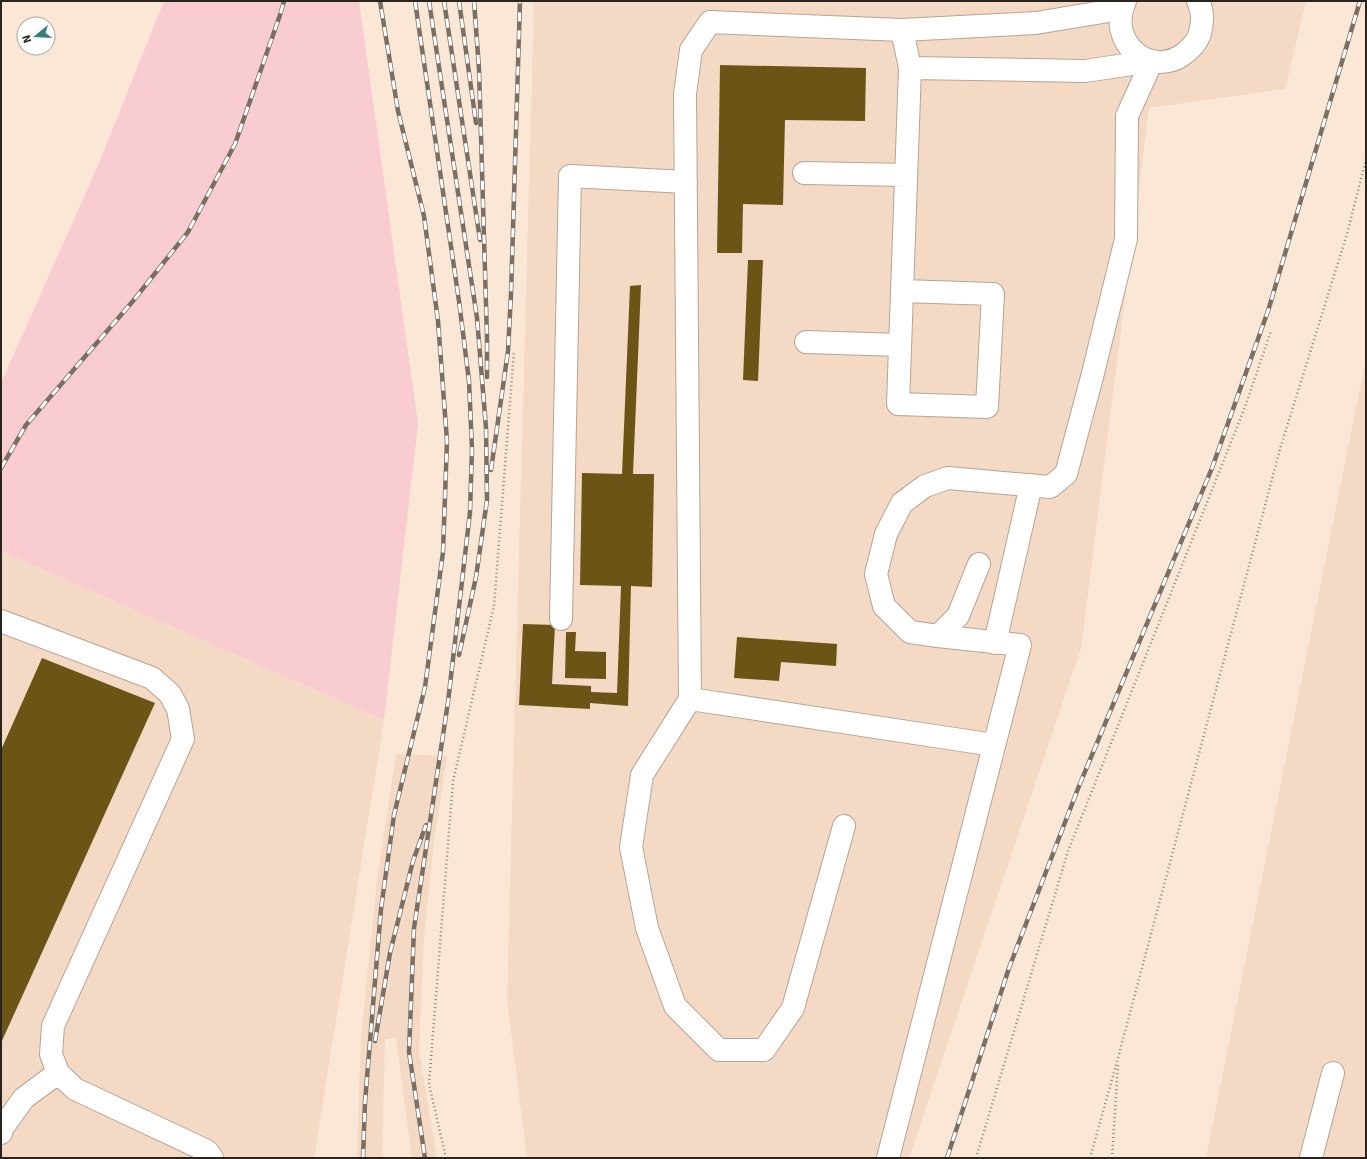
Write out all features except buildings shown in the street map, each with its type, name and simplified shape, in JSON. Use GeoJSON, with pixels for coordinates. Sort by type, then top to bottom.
{"type":"FeatureCollection","features":[{"type":"Feature","properties":{"kind":"lane"},"geometry":{"type":"LineString","coordinates":[[910,68],[1085,71],[1152,61],[1165,62],[1179,58],[1193,47],[1200,34],[1203,19],[1198,1]]}},
{"type":"Feature","properties":{"kind":"lane"},"geometry":{"type":"LineString","coordinates":[[844,826],[793,1008],[764,1050],[719,1050],[675,1006],[647,928],[631,847],[642,776],[690,699],[685,94],[691,50],[710,22],[902,30],[1036,23],[1123,5],[1120,24],[1124,39],[1132,51],[1152,61]]}},
{"type":"Feature","properties":{"kind":"lane"},"geometry":{"type":"LineString","coordinates":[[902,30],[910,68],[906,175],[898,404],[988,407],[993,294],[902,291]]}},
{"type":"Feature","properties":{"kind":"lane"},"geometry":{"type":"LineString","coordinates":[[888,1158],[1020,646],[910,632],[884,606],[876,574],[886,534],[902,503],[925,486],[948,478],[1050,487],[1066,474],[1126,239],[1127,116],[1152,61]]}},
{"type":"Feature","properties":{"kind":"lane"},"geometry":{"type":"LineString","coordinates":[[804,173],[906,175]]}},
{"type":"Feature","properties":{"kind":"lane"},"geometry":{"type":"LineString","coordinates":[[561,619],[570,176],[686,182]]}},
{"type":"Feature","properties":{"kind":"lane"},"geometry":{"type":"LineString","coordinates":[[806,342],[900,345]]}},
{"type":"Feature","properties":{"kind":"lane"},"geometry":{"type":"LineString","coordinates":[[995,643],[1031,485]]}},
{"type":"Feature","properties":{"kind":"lane"},"geometry":{"type":"LineString","coordinates":[[938,636],[958,616],[979,564]]}},
{"type":"Feature","properties":{"kind":"lane"},"geometry":{"type":"LineString","coordinates":[[1,621],[152,678],[170,694],[178,709],[183,739],[53,1026],[51,1054],[58,1073],[75,1090],[207,1151],[212,1158]]}},
{"type":"Feature","properties":{"kind":"lane"},"geometry":{"type":"LineString","coordinates":[[690,699],[994,744]]}},
{"type":"Feature","properties":{"kind":"lane"},"geometry":{"type":"LineString","coordinates":[[1,1133],[24,1098],[58,1073]]}},
{"type":"Feature","properties":{"kind":"lane"},"geometry":{"type":"LineString","coordinates":[[1311,1158],[1333,1073]]}},
{"type":"Feature","properties":{"kind":"path"},"geometry":{"type":"LineString","coordinates":[[1090,1158],[1280,449],[1347,234],[1366,160]]}},
{"type":"Feature","properties":{"kind":"path"},"geometry":{"type":"LineString","coordinates":[[976,1158],[1068,851],[1242,414],[1271,331]]}},
{"type":"Feature","properties":{"kind":"path"},"geometry":{"type":"LineString","coordinates":[[446,1158],[429,1084],[453,789],[455,773],[494,606],[514,351]]}},
{"type":"Feature","properties":{"kind":"path"},"geometry":{"type":"LineString","coordinates":[[1112,1158],[1118,1058]]}},
{"type":"Feature","properties":{"kind":"shaded area"},"geometry":{"type":"Polygon","coordinates":[[[164,1],[359,1],[418,424],[384,720],[1,551],[1,383],[99,163],[164,1]]]}},
{"type":"Feature","properties":{"kind":"shaded area"},"geometry":{"type":"Polygon","coordinates":[[[534,1],[1306,1],[1285,89],[1149,108],[1081,648],[909,1158],[527,1158],[507,1000],[534,1]]]}},
{"type":"Feature","properties":{"kind":"shaded area"},"geometry":{"type":"Polygon","coordinates":[[[1366,358],[1366,1158],[1206,1158],[1366,358]]]}},
{"type":"Feature","properties":{"kind":"shaded area"},"geometry":{"type":"Polygon","coordinates":[[[1,551],[384,720],[314,1158],[1,1158],[1,551]]]}},
{"type":"Feature","properties":{"kind":"shaded area"},"geometry":{"type":"Polygon","coordinates":[[[396,754],[447,756],[434,842],[424,935],[419,1051],[437,1158],[412,1158],[396,1038],[385,1039],[382,1158],[357,1158],[361,1037],[377,881],[396,754]]]}},
{"type":"Feature","properties":{"kind":"railway"},"geometry":{"type":"LineString","coordinates":[[1,468],[26,425],[133,301],[188,232],[235,144],[284,1]]}},
{"type":"Feature","properties":{"kind":"railway"},"geometry":{"type":"LineString","coordinates":[[363,1158],[365,1102],[381,909],[394,815],[425,687],[443,552],[447,441],[438,321],[424,216],[398,111],[380,1]]}},
{"type":"Feature","properties":{"kind":"railway"},"geometry":{"type":"LineString","coordinates":[[415,1],[459,301],[469,381],[472,449],[470,512],[448,702],[414,928],[409,1052],[425,1158]]}},
{"type":"Feature","properties":{"kind":"railway"},"geometry":{"type":"LineString","coordinates":[[429,1],[477,318],[486,428],[487,500],[476,577],[459,655]]}},
{"type":"Feature","properties":{"kind":"railway"},"geometry":{"type":"LineString","coordinates":[[444,1],[480,240]]}},
{"type":"Feature","properties":{"kind":"railway"},"geometry":{"type":"LineString","coordinates":[[459,1],[476,123]]}},
{"type":"Feature","properties":{"kind":"railway"},"geometry":{"type":"LineString","coordinates":[[474,1],[479,69],[487,377]]}},
{"type":"Feature","properties":{"kind":"railway"},"geometry":{"type":"LineString","coordinates":[[491,470],[508,351],[520,1]]}},
{"type":"Feature","properties":{"kind":"railway"},"geometry":{"type":"LineString","coordinates":[[947,1158],[1009,968],[1079,786],[1212,468],[1268,311],[1360,1]]}},
{"type":"Feature","properties":{"kind":"railway"},"geometry":{"type":"LineString","coordinates":[[375,1041],[390,953],[413,861],[426,825]]}}]}
